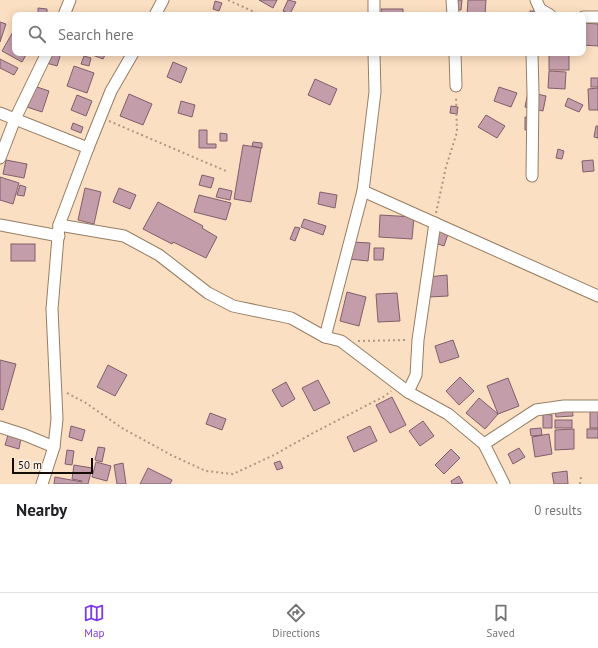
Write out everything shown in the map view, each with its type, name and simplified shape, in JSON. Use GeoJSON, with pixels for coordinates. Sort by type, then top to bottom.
{"type":"FeatureCollection","features":[{"type":"Feature","properties":{"kind":"street"},"geometry":{"type":"LineString","coordinates":[[65,12],[70,0]]}},
{"type":"Feature","properties":{"kind":"street"},"geometry":{"type":"LineString","coordinates":[[157,12],[163,0]]}},
{"type":"Feature","properties":{"kind":"street"},"geometry":{"type":"LineString","coordinates":[[374,0],[374,12]]}},
{"type":"Feature","properties":{"kind":"street"},"geometry":{"type":"LineString","coordinates":[[452,0],[453,12]]}},
{"type":"Feature","properties":{"kind":"street"},"geometry":{"type":"LineString","coordinates":[[586,17],[598,17]]}},
{"type":"Feature","properties":{"kind":"street"},"geometry":{"type":"LineString","coordinates":[[0,158],[15,119],[46,56]]}},
{"type":"Feature","properties":{"kind":"street"},"geometry":{"type":"LineString","coordinates":[[42,484],[54,447],[57,419],[52,309],[59,230],[88,148],[111,91],[131,56]]}},
{"type":"Feature","properties":{"kind":"street"},"geometry":{"type":"LineString","coordinates":[[325,337],[362,191],[375,92],[374,56]]}},
{"type":"Feature","properties":{"kind":"street"},"geometry":{"type":"LineString","coordinates":[[456,56],[456,86]]}},
{"type":"Feature","properties":{"kind":"street"},"geometry":{"type":"LineString","coordinates":[[532,56],[532,176]]}},
{"type":"Feature","properties":{"kind":"street"},"geometry":{"type":"LineString","coordinates":[[0,113],[88,148]]}},
{"type":"Feature","properties":{"kind":"street"},"geometry":{"type":"LineString","coordinates":[[362,191],[598,296]]}},
{"type":"Feature","properties":{"kind":"street"},"geometry":{"type":"LineString","coordinates":[[408,392],[416,375],[418,340],[435,223]]}},
{"type":"Feature","properties":{"kind":"street"},"geometry":{"type":"LineString","coordinates":[[0,225],[59,230],[98,230],[124,236],[159,254],[208,293],[232,306],[291,318],[325,337],[341,341],[408,392],[448,414],[484,444],[504,484]]}},
{"type":"Feature","properties":{"kind":"street"},"geometry":{"type":"LineString","coordinates":[[484,444],[536,410],[564,406],[598,406]]}},
{"type":"Feature","properties":{"kind":"street"},"geometry":{"type":"LineString","coordinates":[[0,427],[54,447]]}},
{"type":"Feature","properties":{"kind":"path"},"geometry":{"type":"LineString","coordinates":[[228,0],[254,12]]}},
{"type":"Feature","properties":{"kind":"path"},"geometry":{"type":"LineString","coordinates":[[435,223],[446,166],[457,132],[456,86]]}},
{"type":"Feature","properties":{"kind":"path"},"geometry":{"type":"LineString","coordinates":[[100,118],[226,171]]}},
{"type":"Feature","properties":{"kind":"path"},"geometry":{"type":"LineString","coordinates":[[341,341],[418,340]]}},
{"type":"Feature","properties":{"kind":"path"},"geometry":{"type":"LineString","coordinates":[[56,387],[86,403],[122,428],[173,456],[206,471],[233,474],[274,455],[385,396],[398,385]]}},
{"type":"Feature","properties":{"kind":"path"},"geometry":{"type":"LineString","coordinates":[[580,484],[582,477]]}},
{"type":"Feature","properties":{"kind":"building"},"geometry":{"type":"Polygon","coordinates":[[[259,0],[277,0],[273,8],[259,0]]]}},
{"type":"Feature","properties":{"kind":"building"},"geometry":{"type":"Polygon","coordinates":[[[288,0],[296,2],[291,12],[283,11],[288,0]]]}},
{"type":"Feature","properties":{"kind":"building"},"geometry":{"type":"Polygon","coordinates":[[[455,0],[462,0],[461,10],[454,9],[455,0]]]}},
{"type":"Feature","properties":{"kind":"building"},"geometry":{"type":"Polygon","coordinates":[[[468,0],[486,0],[485,12],[467,12],[468,0]]]}},
{"type":"Feature","properties":{"kind":"building"},"geometry":{"type":"Polygon","coordinates":[[[215,1],[222,3],[219,11],[213,9],[215,1]]]}},
{"type":"Feature","properties":{"kind":"building"},"geometry":{"type":"Polygon","coordinates":[[[38,8],[47,9],[47,12],[38,12],[38,8]]]}},
{"type":"Feature","properties":{"kind":"building"},"geometry":{"type":"Polygon","coordinates":[[[381,9],[403,9],[403,12],[382,12],[381,9]]]}},
{"type":"Feature","properties":{"kind":"building"},"geometry":{"type":"Polygon","coordinates":[[[530,11],[543,11],[543,12],[530,11]]]}},
{"type":"Feature","properties":{"kind":"building"},"geometry":{"type":"Polygon","coordinates":[[[0,22],[6,24],[0,42],[0,22]]]}},
{"type":"Feature","properties":{"kind":"building"},"geometry":{"type":"Polygon","coordinates":[[[586,23],[598,24],[598,46],[586,45],[586,23]]]}},
{"type":"Feature","properties":{"kind":"building"},"geometry":{"type":"Polygon","coordinates":[[[12,34],[12,56],[25,56],[22,62],[2,51],[12,34]]]}},
{"type":"Feature","properties":{"kind":"building"},"geometry":{"type":"Polygon","coordinates":[[[45,56],[60,56],[57,66],[43,62],[45,56]]]}},
{"type":"Feature","properties":{"kind":"building"},"geometry":{"type":"Polygon","coordinates":[[[84,56],[91,58],[89,66],[81,64],[84,56]]]}},
{"type":"Feature","properties":{"kind":"building"},"geometry":{"type":"Polygon","coordinates":[[[95,56],[104,56],[103,59],[95,56]]]}},
{"type":"Feature","properties":{"kind":"building"},"geometry":{"type":"Polygon","coordinates":[[[549,56],[569,56],[569,70],[549,70],[549,56]]]}},
{"type":"Feature","properties":{"kind":"building"},"geometry":{"type":"Polygon","coordinates":[[[0,59],[18,68],[14,75],[0,68],[0,59]]]}},
{"type":"Feature","properties":{"kind":"building"},"geometry":{"type":"Polygon","coordinates":[[[173,62],[187,68],[181,83],[167,77],[173,62]]]}},
{"type":"Feature","properties":{"kind":"building"},"geometry":{"type":"Polygon","coordinates":[[[74,66],[94,73],[87,93],[67,86],[74,66]]]}},
{"type":"Feature","properties":{"kind":"building"},"geometry":{"type":"Polygon","coordinates":[[[549,71],[566,72],[565,89],[548,88],[549,71]]]}},
{"type":"Feature","properties":{"kind":"building"},"geometry":{"type":"Polygon","coordinates":[[[591,78],[598,78],[598,87],[591,87],[591,78]]]}},
{"type":"Feature","properties":{"kind":"building"},"geometry":{"type":"Polygon","coordinates":[[[315,79],[337,89],[330,105],[308,95],[315,79]]]}},
{"type":"Feature","properties":{"kind":"building"},"geometry":{"type":"Polygon","coordinates":[[[28,84],[49,91],[42,112],[21,105],[28,84]]]}},
{"type":"Feature","properties":{"kind":"building"},"geometry":{"type":"Polygon","coordinates":[[[499,87],[517,93],[511,107],[494,101],[499,87]]]}},
{"type":"Feature","properties":{"kind":"building"},"geometry":{"type":"Polygon","coordinates":[[[598,88],[598,110],[589,110],[588,89],[598,88]]]}},
{"type":"Feature","properties":{"kind":"building"},"geometry":{"type":"Polygon","coordinates":[[[528,92],[546,96],[543,111],[525,107],[528,92]]]}},
{"type":"Feature","properties":{"kind":"building"},"geometry":{"type":"Polygon","coordinates":[[[129,94],[152,104],[143,125],[120,116],[129,94]]]}},
{"type":"Feature","properties":{"kind":"building"},"geometry":{"type":"Polygon","coordinates":[[[77,95],[92,101],[86,116],[71,110],[77,95]]]}},
{"type":"Feature","properties":{"kind":"building"},"geometry":{"type":"Polygon","coordinates":[[[568,98],[583,105],[579,112],[565,106],[568,98]]]}},
{"type":"Feature","properties":{"kind":"building"},"geometry":{"type":"Polygon","coordinates":[[[181,101],[195,105],[192,117],[178,113],[181,101]]]}},
{"type":"Feature","properties":{"kind":"building"},"geometry":{"type":"Polygon","coordinates":[[[451,106],[458,107],[457,114],[450,113],[451,106]]]}},
{"type":"Feature","properties":{"kind":"building"},"geometry":{"type":"Polygon","coordinates":[[[486,115],[505,126],[497,138],[478,127],[486,115]]]}},
{"type":"Feature","properties":{"kind":"building"},"geometry":{"type":"Polygon","coordinates":[[[525,117],[531,117],[532,129],[525,130],[525,117]]]}},
{"type":"Feature","properties":{"kind":"building"},"geometry":{"type":"Polygon","coordinates":[[[73,123],[83,127],[81,133],[71,129],[73,123]]]}},
{"type":"Feature","properties":{"kind":"building"},"geometry":{"type":"Polygon","coordinates":[[[596,126],[598,126],[598,138],[594,137],[596,126]]]}},
{"type":"Feature","properties":{"kind":"building"},"geometry":{"type":"Polygon","coordinates":[[[199,130],[207,130],[207,144],[216,144],[216,148],[199,148],[199,130]]]}},
{"type":"Feature","properties":{"kind":"building"},"geometry":{"type":"Polygon","coordinates":[[[220,133],[227,134],[227,141],[220,141],[220,133]]]}},
{"type":"Feature","properties":{"kind":"building"},"geometry":{"type":"Polygon","coordinates":[[[253,142],[262,143],[262,148],[252,146],[253,142]]]}},
{"type":"Feature","properties":{"kind":"building"},"geometry":{"type":"Polygon","coordinates":[[[243,145],[261,148],[251,202],[234,199],[243,145]]]}},
{"type":"Feature","properties":{"kind":"building"},"geometry":{"type":"Polygon","coordinates":[[[558,149],[564,151],[562,159],[556,158],[558,149]]]}},
{"type":"Feature","properties":{"kind":"building"},"geometry":{"type":"Polygon","coordinates":[[[6,160],[27,164],[24,178],[3,174],[6,160]]]}},
{"type":"Feature","properties":{"kind":"building"},"geometry":{"type":"Polygon","coordinates":[[[593,160],[594,171],[583,172],[582,161],[593,160]]]}},
{"type":"Feature","properties":{"kind":"building"},"geometry":{"type":"Polygon","coordinates":[[[202,175],[214,178],[211,188],[199,185],[202,175]]]}},
{"type":"Feature","properties":{"kind":"building"},"geometry":{"type":"Polygon","coordinates":[[[0,177],[19,183],[13,204],[0,200],[0,177]]]}},
{"type":"Feature","properties":{"kind":"building"},"geometry":{"type":"Polygon","coordinates":[[[20,185],[26,187],[24,196],[17,195],[20,185]]]}},
{"type":"Feature","properties":{"kind":"building"},"geometry":{"type":"Polygon","coordinates":[[[85,188],[101,192],[94,224],[78,220],[85,188]]]}},
{"type":"Feature","properties":{"kind":"building"},"geometry":{"type":"Polygon","coordinates":[[[119,188],[136,195],[130,209],[113,202],[119,188]]]}},
{"type":"Feature","properties":{"kind":"building"},"geometry":{"type":"Polygon","coordinates":[[[219,188],[232,191],[230,200],[216,197],[219,188]]]}},
{"type":"Feature","properties":{"kind":"building"},"geometry":{"type":"Polygon","coordinates":[[[320,192],[337,195],[335,208],[318,204],[320,192]]]}},
{"type":"Feature","properties":{"kind":"building"},"geometry":{"type":"Polygon","coordinates":[[[199,195],[231,203],[226,220],[194,212],[199,195]]]}},
{"type":"Feature","properties":{"kind":"building"},"geometry":{"type":"Polygon","coordinates":[[[158,202],[203,226],[202,228],[217,237],[206,258],[173,242],[172,244],[143,229],[158,202]]]}},
{"type":"Feature","properties":{"kind":"building"},"geometry":{"type":"Polygon","coordinates":[[[380,215],[414,217],[412,239],[379,237],[380,215]]]}},
{"type":"Feature","properties":{"kind":"building"},"geometry":{"type":"Polygon","coordinates":[[[304,219],[326,226],[323,235],[301,227],[304,219]]]}},
{"type":"Feature","properties":{"kind":"building"},"geometry":{"type":"Polygon","coordinates":[[[439,221],[451,225],[444,246],[432,242],[439,221]]]}},
{"type":"Feature","properties":{"kind":"building"},"geometry":{"type":"Polygon","coordinates":[[[295,227],[300,228],[295,241],[290,239],[295,227]]]}},
{"type":"Feature","properties":{"kind":"building"},"geometry":{"type":"Polygon","coordinates":[[[351,242],[370,243],[368,261],[349,259],[351,242]]]}},
{"type":"Feature","properties":{"kind":"building"},"geometry":{"type":"Polygon","coordinates":[[[11,244],[35,244],[35,261],[11,261],[11,244]]]}},
{"type":"Feature","properties":{"kind":"building"},"geometry":{"type":"Polygon","coordinates":[[[374,248],[384,248],[383,260],[374,260],[374,248]]]}},
{"type":"Feature","properties":{"kind":"building"},"geometry":{"type":"Polygon","coordinates":[[[447,275],[448,296],[429,297],[428,277],[447,275]]]}},
{"type":"Feature","properties":{"kind":"building"},"geometry":{"type":"Polygon","coordinates":[[[347,292],[366,297],[359,326],[340,321],[347,292]]]}},
{"type":"Feature","properties":{"kind":"building"},"geometry":{"type":"Polygon","coordinates":[[[397,293],[400,321],[378,322],[376,294],[397,293]]]}},
{"type":"Feature","properties":{"kind":"building"},"geometry":{"type":"Polygon","coordinates":[[[453,340],[459,357],[440,363],[435,346],[453,340]]]}},
{"type":"Feature","properties":{"kind":"building"},"geometry":{"type":"Polygon","coordinates":[[[0,360],[16,364],[3,410],[0,409],[0,360]]]}},
{"type":"Feature","properties":{"kind":"building"},"geometry":{"type":"Polygon","coordinates":[[[108,365],[127,375],[115,396],[97,387],[108,365]]]}},
{"type":"Feature","properties":{"kind":"building"},"geometry":{"type":"Polygon","coordinates":[[[460,377],[474,391],[459,405],[446,391],[460,377]]]}},
{"type":"Feature","properties":{"kind":"building"},"geometry":{"type":"Polygon","coordinates":[[[508,378],[519,406],[498,414],[487,386],[508,378]]]}},
{"type":"Feature","properties":{"kind":"building"},"geometry":{"type":"Polygon","coordinates":[[[318,380],[330,403],[314,411],[302,388],[318,380]]]}},
{"type":"Feature","properties":{"kind":"building"},"geometry":{"type":"Polygon","coordinates":[[[286,382],[295,399],[282,407],[272,390],[286,382]]]}},
{"type":"Feature","properties":{"kind":"building"},"geometry":{"type":"Polygon","coordinates":[[[392,397],[406,425],[390,433],[376,405],[392,397]]]}},
{"type":"Feature","properties":{"kind":"building"},"geometry":{"type":"Polygon","coordinates":[[[479,398],[498,414],[485,429],[466,413],[479,398]]]}},
{"type":"Feature","properties":{"kind":"building"},"geometry":{"type":"Polygon","coordinates":[[[572,406],[573,416],[556,417],[555,408],[572,406]]]}},
{"type":"Feature","properties":{"kind":"building"},"geometry":{"type":"Polygon","coordinates":[[[590,411],[598,411],[598,428],[590,428],[590,411]]]}},
{"type":"Feature","properties":{"kind":"building"},"geometry":{"type":"Polygon","coordinates":[[[210,413],[226,419],[222,430],[206,424],[210,413]]]}},
{"type":"Feature","properties":{"kind":"building"},"geometry":{"type":"Polygon","coordinates":[[[543,414],[552,415],[552,428],[543,428],[543,414]]]}},
{"type":"Feature","properties":{"kind":"building"},"geometry":{"type":"Polygon","coordinates":[[[555,420],[572,420],[572,428],[555,428],[555,420]]]}},
{"type":"Feature","properties":{"kind":"building"},"geometry":{"type":"Polygon","coordinates":[[[423,421],[434,436],[420,446],[409,431],[423,421]]]}},
{"type":"Feature","properties":{"kind":"building"},"geometry":{"type":"Polygon","coordinates":[[[71,426],[85,430],[82,441],[69,437],[71,426]]]}},
{"type":"Feature","properties":{"kind":"building"},"geometry":{"type":"Polygon","coordinates":[[[370,426],[377,441],[354,452],[347,437],[370,426]]]}},
{"type":"Feature","properties":{"kind":"building"},"geometry":{"type":"Polygon","coordinates":[[[541,428],[542,435],[531,436],[530,429],[541,428]]]}},
{"type":"Feature","properties":{"kind":"building"},"geometry":{"type":"Polygon","coordinates":[[[574,429],[574,449],[555,450],[555,430],[574,429]]]}},
{"type":"Feature","properties":{"kind":"building"},"geometry":{"type":"Polygon","coordinates":[[[587,429],[598,429],[598,438],[587,438],[587,429]]]}},
{"type":"Feature","properties":{"kind":"building"},"geometry":{"type":"Polygon","coordinates":[[[549,434],[552,454],[535,457],[532,437],[549,434]]]}},
{"type":"Feature","properties":{"kind":"building"},"geometry":{"type":"Polygon","coordinates":[[[8,435],[21,438],[19,449],[5,445],[8,435]]]}},
{"type":"Feature","properties":{"kind":"building"},"geometry":{"type":"Polygon","coordinates":[[[98,447],[105,448],[102,462],[95,460],[98,447]]]}},
{"type":"Feature","properties":{"kind":"building"},"geometry":{"type":"Polygon","coordinates":[[[519,448],[525,457],[513,464],[508,454],[519,448]]]}},
{"type":"Feature","properties":{"kind":"building"},"geometry":{"type":"Polygon","coordinates":[[[451,449],[460,458],[444,474],[435,465],[451,449]]]}},
{"type":"Feature","properties":{"kind":"building"},"geometry":{"type":"Polygon","coordinates":[[[67,450],[74,451],[72,465],[65,464],[67,450]]]}},
{"type":"Feature","properties":{"kind":"building"},"geometry":{"type":"Polygon","coordinates":[[[280,461],[283,468],[277,470],[274,463],[280,461]]]}},
{"type":"Feature","properties":{"kind":"building"},"geometry":{"type":"Polygon","coordinates":[[[96,462],[111,466],[107,481],[92,477],[96,462]]]}},
{"type":"Feature","properties":{"kind":"building"},"geometry":{"type":"Polygon","coordinates":[[[123,463],[126,484],[117,484],[114,465],[123,463]]]}},
{"type":"Feature","properties":{"kind":"building"},"geometry":{"type":"Polygon","coordinates":[[[74,465],[92,468],[88,484],[54,484],[55,477],[82,482],[72,479],[74,465]]]}},
{"type":"Feature","properties":{"kind":"building"},"geometry":{"type":"Polygon","coordinates":[[[148,468],[172,480],[170,484],[140,484],[148,468]]]}},
{"type":"Feature","properties":{"kind":"building"},"geometry":{"type":"Polygon","coordinates":[[[567,471],[568,484],[554,484],[552,473],[567,471]]]}},
{"type":"Feature","properties":{"kind":"building"},"geometry":{"type":"Polygon","coordinates":[[[459,476],[463,483],[452,484],[451,481],[459,476]]]}}]}
